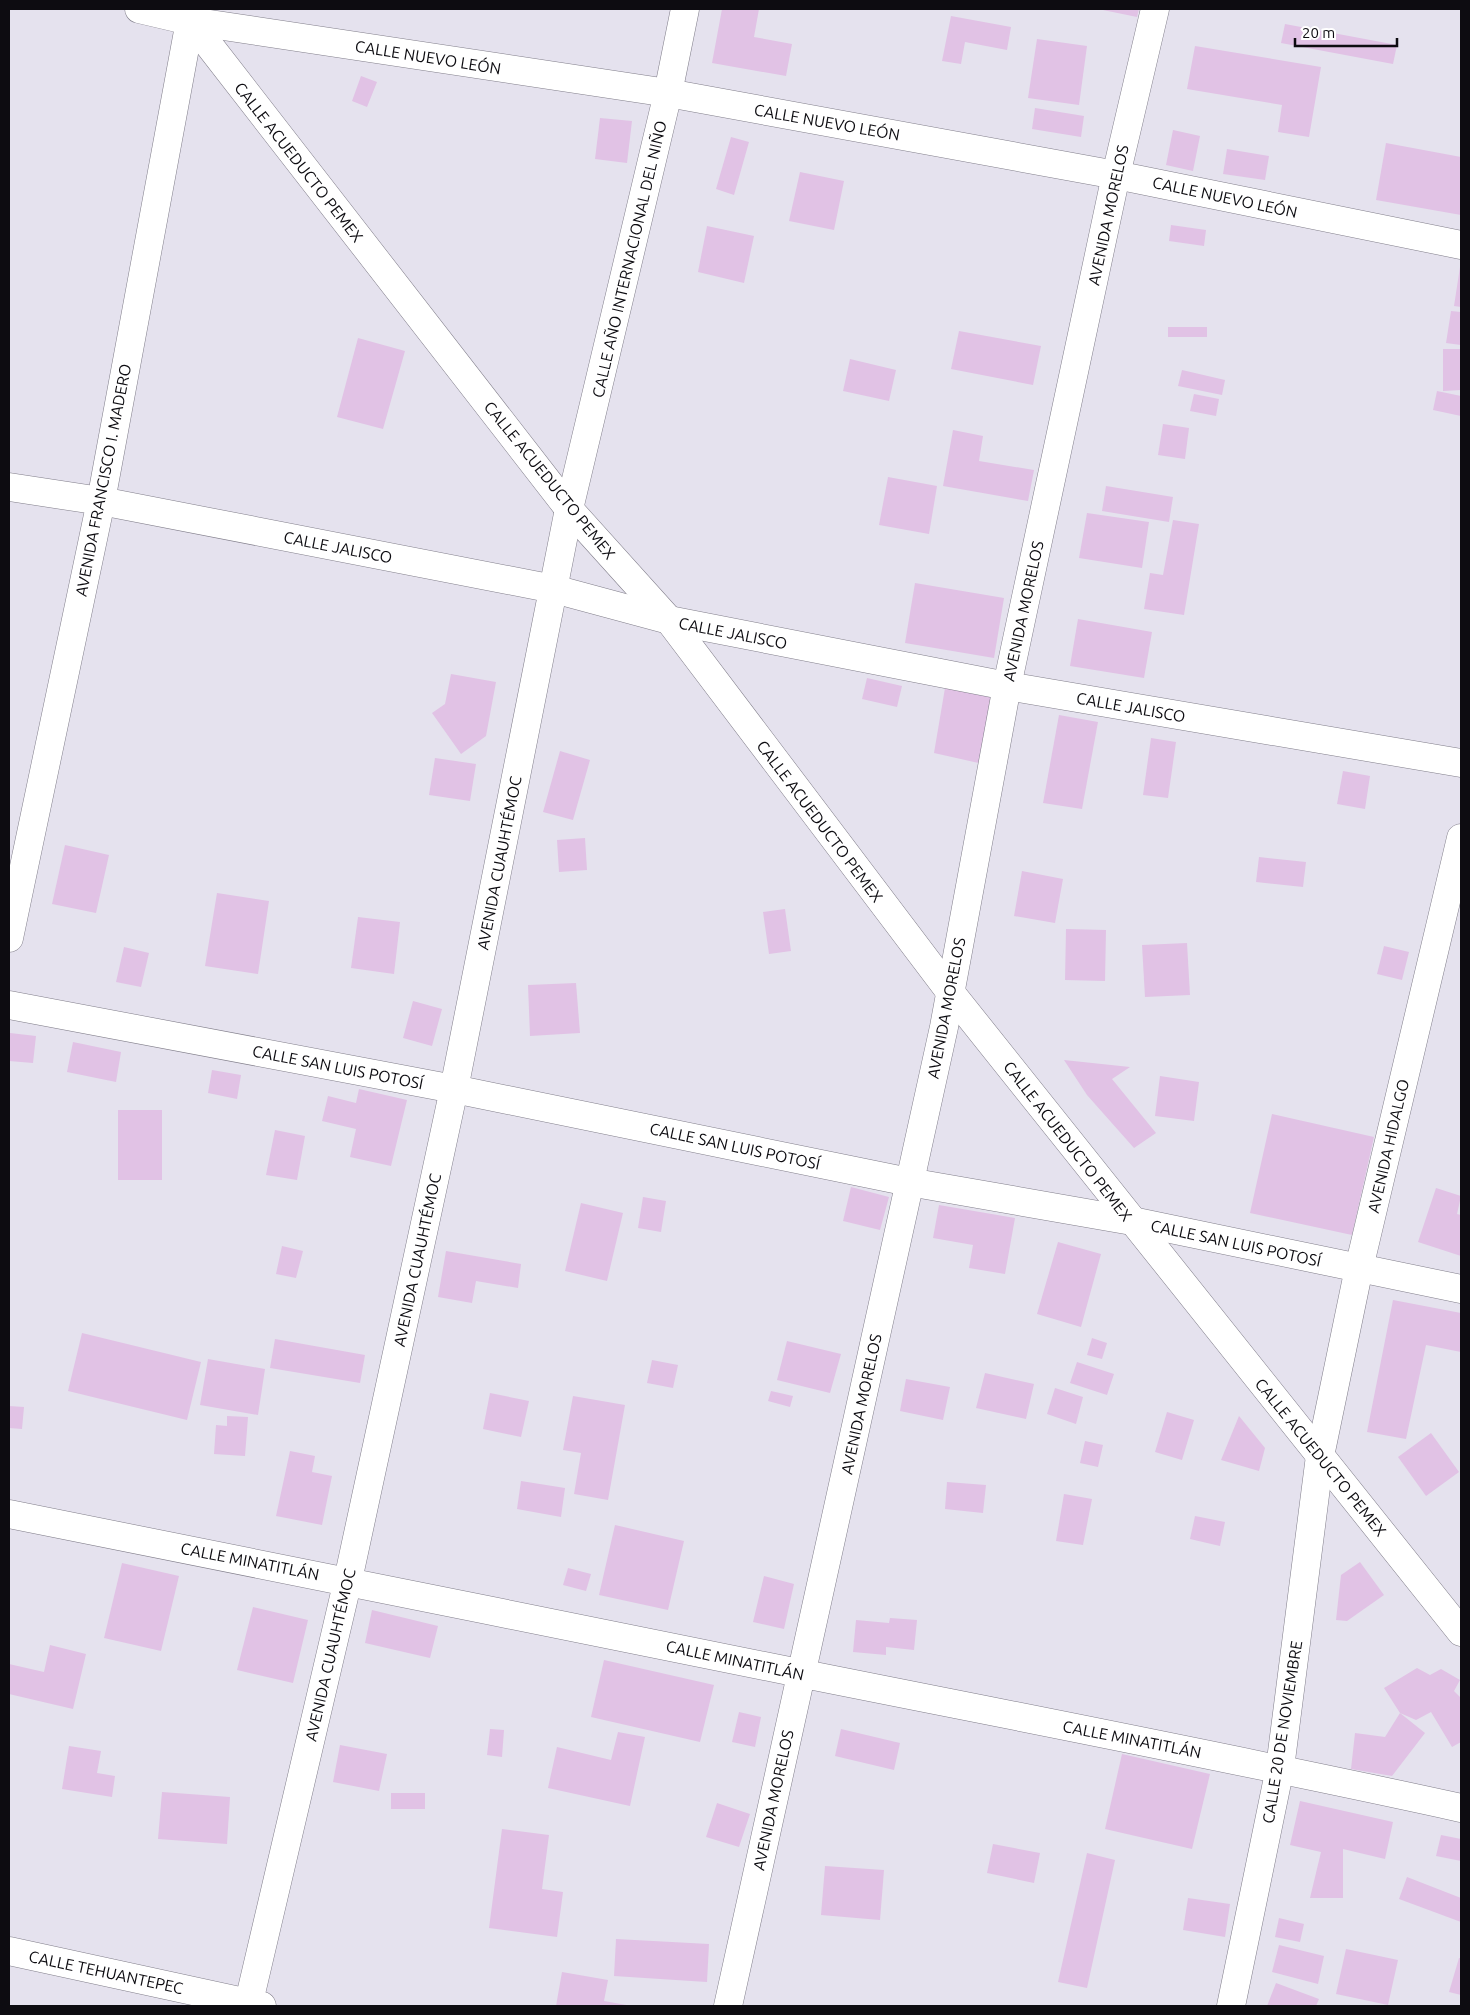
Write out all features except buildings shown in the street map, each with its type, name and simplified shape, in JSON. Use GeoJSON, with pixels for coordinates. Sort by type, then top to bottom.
{"type":"FeatureCollection","features":[{"type":"Feature","properties":{"kind":"street"},"geometry":{"type":"LineString","coordinates":[[139,9],[188,13]]}},
{"type":"Feature","properties":{"kind":"street","name":"CALLE AÑO INTERNACIONAL DEL NIÑO"},"geometry":{"type":"LineString","coordinates":[[569,509],[668,93],[685,9]]}},
{"type":"Feature","properties":{"kind":"street","name":"AVENIDA MORELOS"},"geometry":{"type":"LineString","coordinates":[[728,2006],[950,993],[1006,686],[1116,175],[1155,9]]}},
{"type":"Feature","properties":{"kind":"street","name":"CALLE NUEVO LEÓN"},"geometry":{"type":"LineString","coordinates":[[188,13],[668,93],[1116,175],[1461,245]]}},
{"type":"Feature","properties":{"kind":"street","name":"AVENIDA FRANCISCO I. MADERO"},"geometry":{"type":"LineString","coordinates":[[9,938],[101,501],[188,13]]}},
{"type":"Feature","properties":{"kind":"street","name":"CALLE ACUEDUCTO PEMEX"},"geometry":{"type":"LineString","coordinates":[[188,13],[569,509],[669,620],[950,993],[1461,1632]]}},
{"type":"Feature","properties":{"kind":"street","name":"CALLE JALISCO"},"geometry":{"type":"LineString","coordinates":[[9,486],[101,501],[554,589],[669,620],[1006,686],[1461,763]]}},
{"type":"Feature","properties":{"kind":"street","name":"AVENIDA CUAUHTÉMOC"},"geometry":{"type":"LineString","coordinates":[[253,2005],[348,1580],[454,1089],[569,509]]}},
{"type":"Feature","properties":{"kind":"street","name":"AVENIDA HIDALGO"},"geometry":{"type":"LineString","coordinates":[[1320,1456],[1359,1268],[1461,838]]}},
{"type":"Feature","properties":{"kind":"street","name":"CALLE SAN LUIS POTOSÍ"},"geometry":{"type":"LineString","coordinates":[[9,1004],[454,1089],[909,1182],[1132,1221],[1461,1289]]}},
{"type":"Feature","properties":{"kind":"street","name":"CALLE 20 DE NOVIEMBRE"},"geometry":{"type":"LineString","coordinates":[[1231,2006],[1280,1768],[1320,1456]]}},
{"type":"Feature","properties":{"kind":"street","name":"CALLE MINATITLÁN"},"geometry":{"type":"LineString","coordinates":[[9,1514],[348,1580],[801,1674],[1280,1768],[1461,1808]]}},
{"type":"Feature","properties":{"kind":"street","name":"CALLE TEHUANTEPEC"},"geometry":{"type":"LineString","coordinates":[[9,1951],[253,2005]]}}]}
